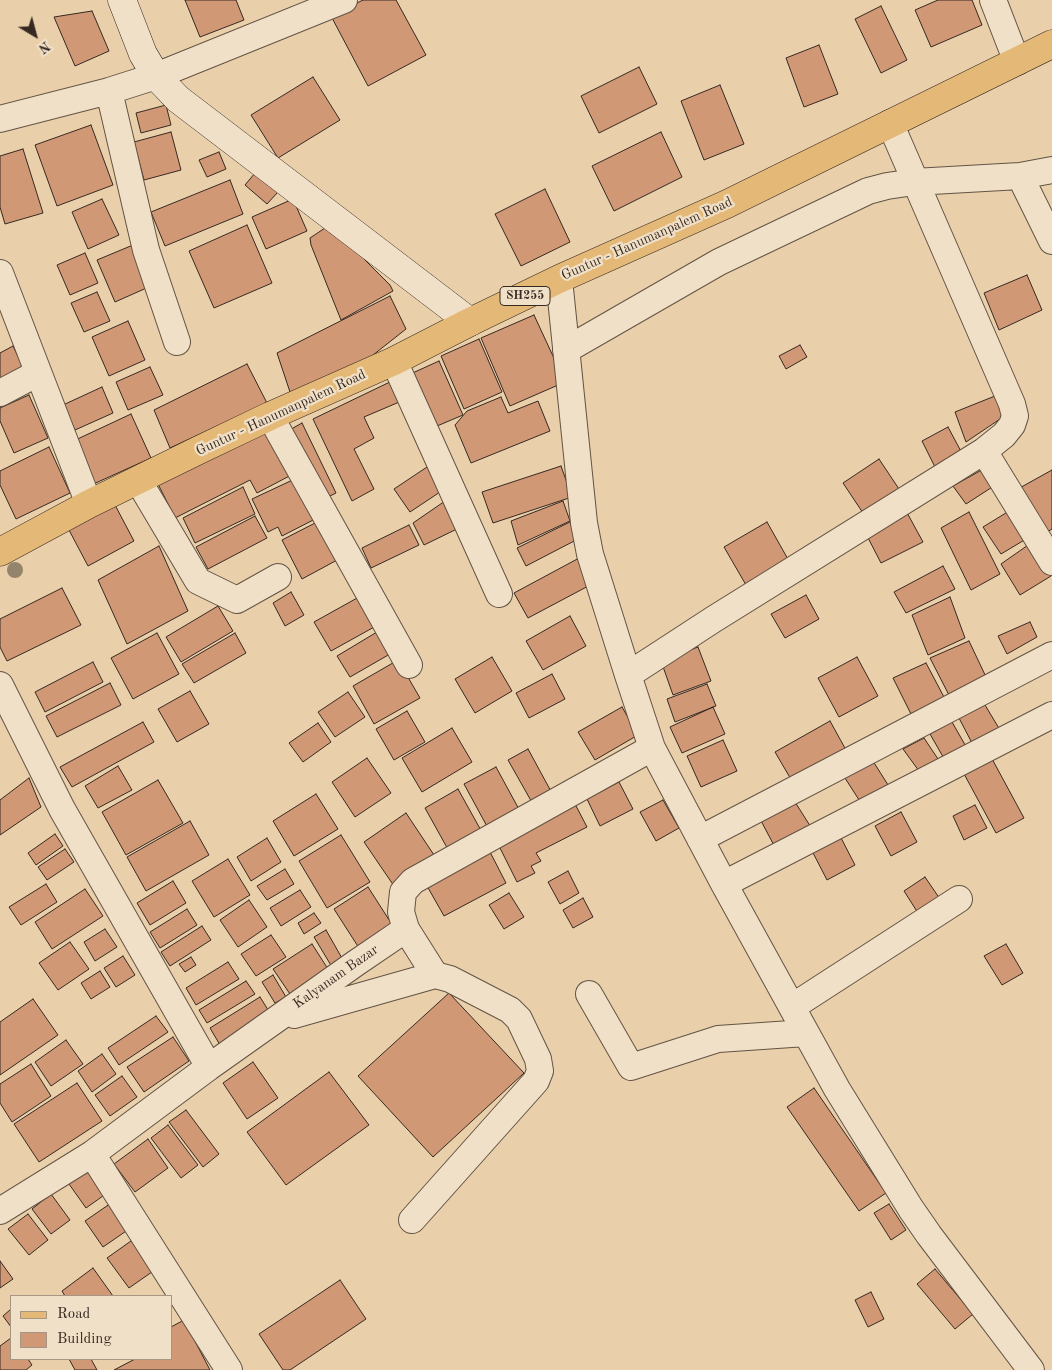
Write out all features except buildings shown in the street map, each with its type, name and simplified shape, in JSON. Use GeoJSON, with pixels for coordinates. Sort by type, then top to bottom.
{"type":"FeatureCollection","features":[{"type":"Feature","properties":{"kind":"main road","name":"Guntur - Hanumanpalem Road"},"geometry":{"type":"LineString","coordinates":[[0,552],[89,504],[270,416],[394,361],[559,279],[727,204],[1052,44]]}},
{"type":"Feature","properties":{"kind":"street"},"geometry":{"type":"LineString","coordinates":[[122,0],[143,54],[156,76],[178,99],[470,322]]}},
{"type":"Feature","properties":{"kind":"street"},"geometry":{"type":"LineString","coordinates":[[0,119],[109,91],[156,76],[344,0]]}},
{"type":"Feature","properties":{"kind":"street"},"geometry":{"type":"LineString","coordinates":[[993,0],[1017,62]]}},
{"type":"Feature","properties":{"kind":"street"},"geometry":{"type":"LineString","coordinates":[[109,91],[146,250],[178,342]]}},
{"type":"Feature","properties":{"kind":"street"},"geometry":{"type":"LineString","coordinates":[[628,675],[714,619],[984,451],[1004,435],[1012,425],[1015,416],[1012,404],[890,123]]}},
{"type":"Feature","properties":{"kind":"street"},"geometry":{"type":"LineString","coordinates":[[566,350],[719,262],[868,191],[914,182],[1020,176],[1052,170]]}},
{"type":"Feature","properties":{"kind":"street"},"geometry":{"type":"LineString","coordinates":[[1020,176],[1052,241]]}},
{"type":"Feature","properties":{"kind":"street"},"geometry":{"type":"LineString","coordinates":[[0,273],[89,504]]}},
{"type":"Feature","properties":{"kind":"street"},"geometry":{"type":"LineString","coordinates":[[559,279],[584,523],[590,554],[652,748],[724,884],[837,1089],[911,1209],[1031,1370]]}},
{"type":"Feature","properties":{"kind":"street"},"geometry":{"type":"LineString","coordinates":[[394,361],[499,594]]}},
{"type":"Feature","properties":{"kind":"street"},"geometry":{"type":"LineString","coordinates":[[0,393],[38,373]]}},
{"type":"Feature","properties":{"kind":"street"},"geometry":{"type":"LineString","coordinates":[[270,416],[409,665]]}},
{"type":"Feature","properties":{"kind":"street"},"geometry":{"type":"LineString","coordinates":[[984,451],[1052,562]]}},
{"type":"Feature","properties":{"kind":"street"},"geometry":{"type":"LineString","coordinates":[[138,480],[198,581],[237,600],[278,578]]}},
{"type":"Feature","properties":{"kind":"street"},"geometry":{"type":"LineString","coordinates":[[700,839],[1052,655]]}},
{"type":"Feature","properties":{"kind":"street"},"geometry":{"type":"LineString","coordinates":[[0,685],[62,810],[209,1067]]}},
{"type":"Feature","properties":{"kind":"street"},"geometry":{"type":"LineString","coordinates":[[724,884],[1052,715]]}},
{"type":"Feature","properties":{"kind":"street"},"geometry":{"type":"LineString","coordinates":[[435,974],[406,929],[401,912],[403,892],[413,882],[652,748]]}},
{"type":"Feature","properties":{"kind":"street"},"geometry":{"type":"LineString","coordinates":[[792,1007],[960,899]]}},
{"type":"Feature","properties":{"kind":"street","name":"Kalyanam Bazar"},"geometry":{"type":"LineString","coordinates":[[0,1211],[92,1154],[274,1020],[406,929]]}},
{"type":"Feature","properties":{"kind":"street"},"geometry":{"type":"LineString","coordinates":[[274,1020],[435,974],[450,979],[510,1010],[519,1020],[538,1059],[540,1071],[536,1081],[412,1220]]}},
{"type":"Feature","properties":{"kind":"street"},"geometry":{"type":"LineString","coordinates":[[589,994],[632,1067],[718,1039],[806,1033]]}},
{"type":"Feature","properties":{"kind":"street"},"geometry":{"type":"LineString","coordinates":[[92,1154],[230,1370]]}}]}
